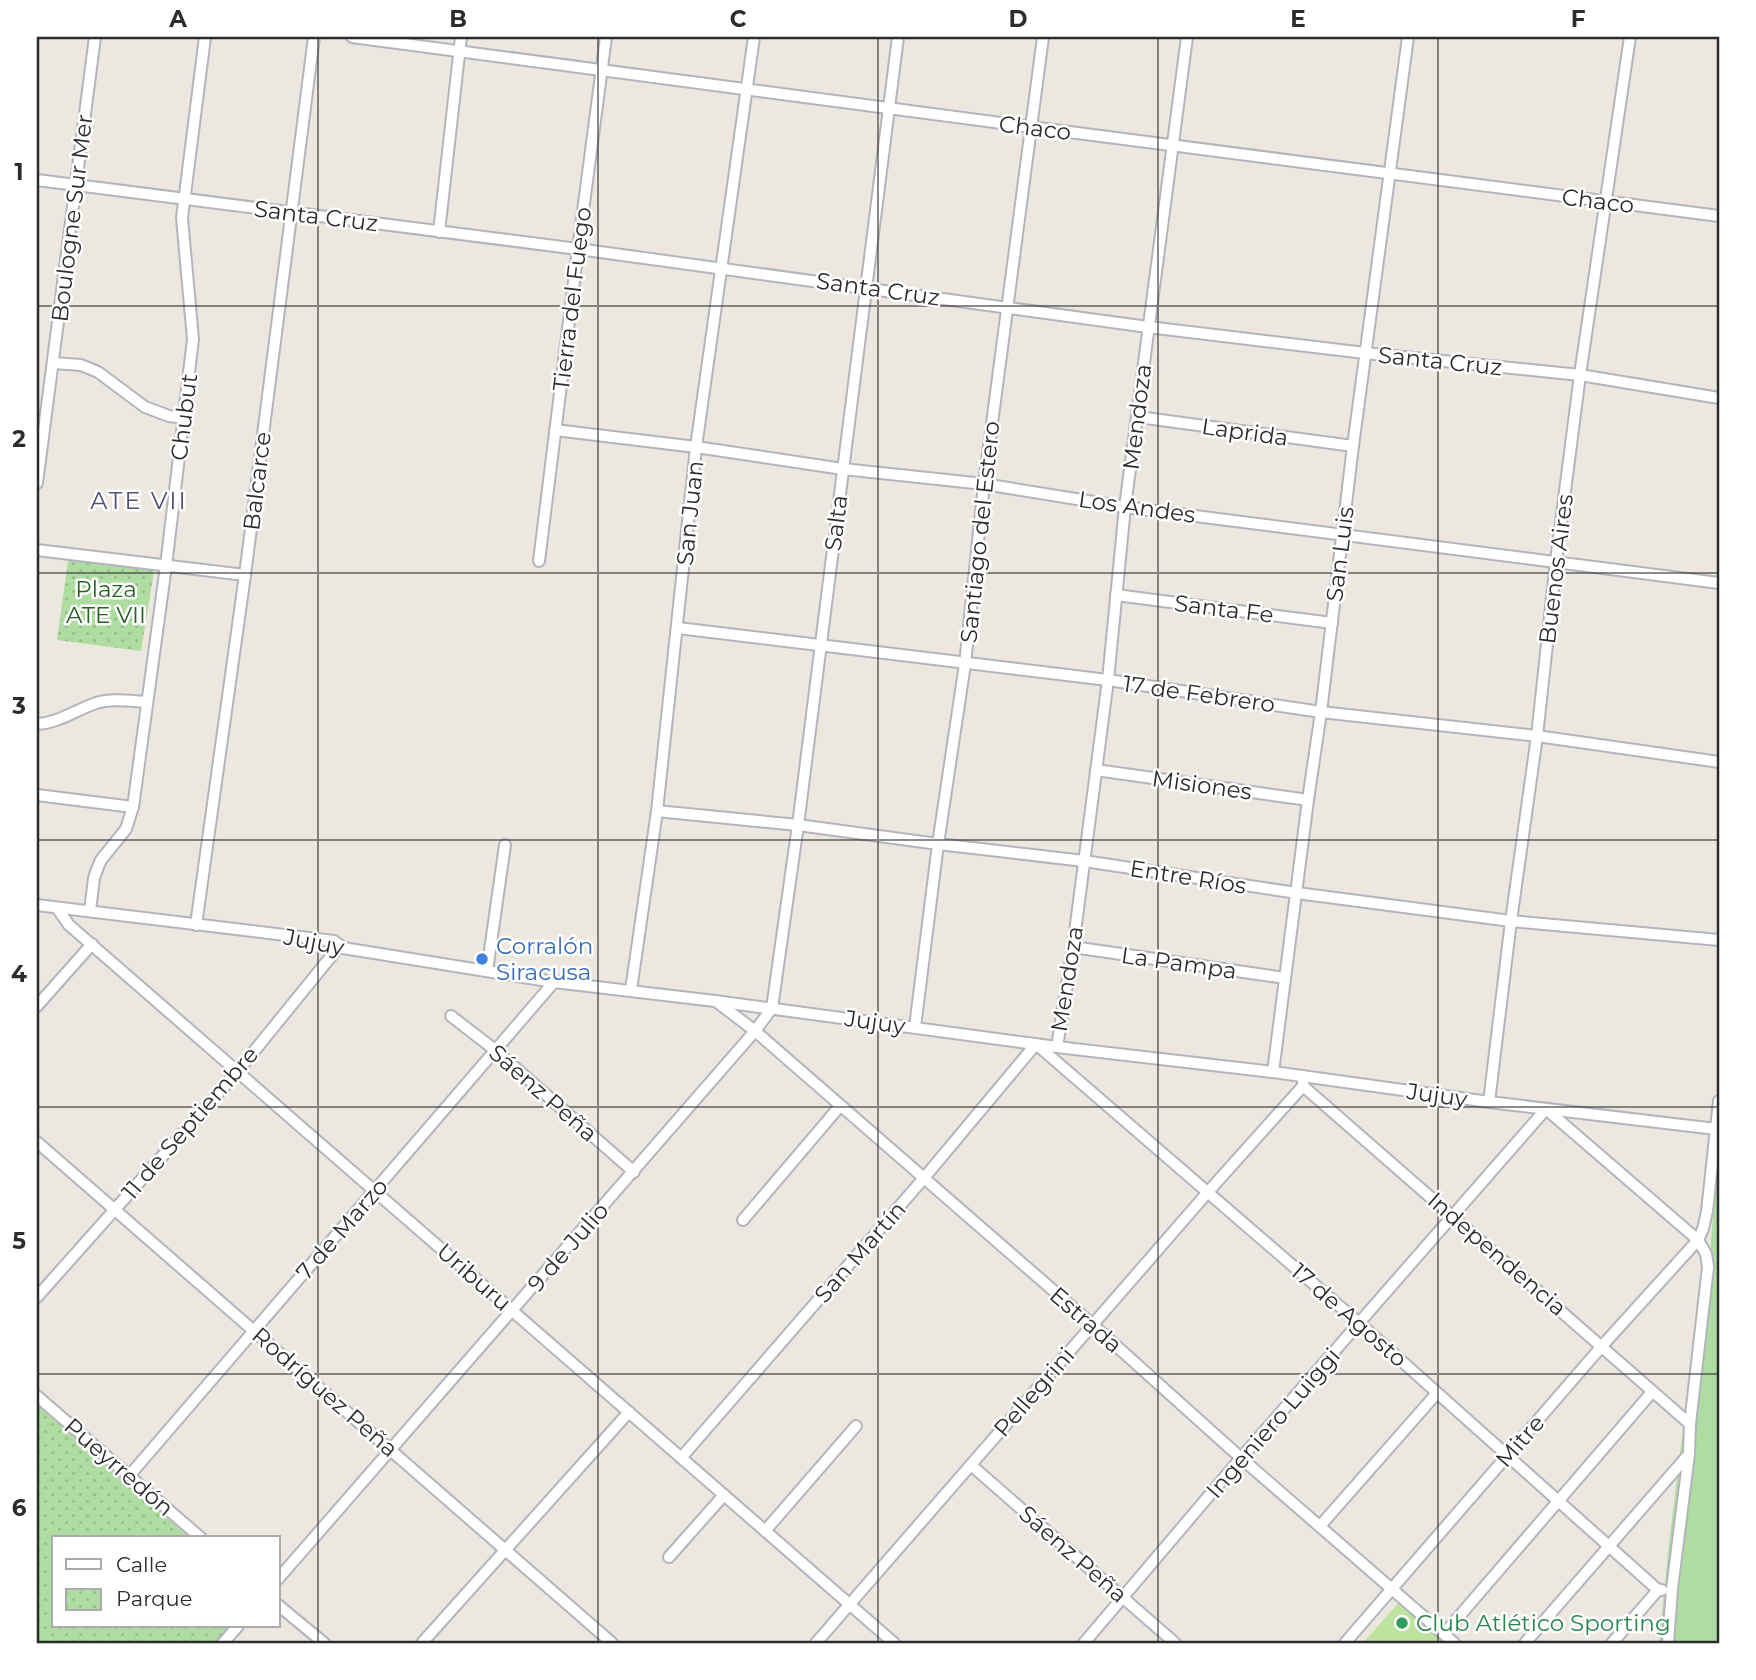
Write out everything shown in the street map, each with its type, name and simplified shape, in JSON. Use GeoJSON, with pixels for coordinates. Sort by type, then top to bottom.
{"type":"FeatureCollection","features":[{"type":"Feature","properties":{"kind":"street","name":"Boulogne Sur Mer"},"geometry":{"type":"LineString","coordinates":[[37,483],[95,37]]}},
{"type":"Feature","properties":{"kind":"street","name":"Chubut"},"geometry":{"type":"LineString","coordinates":[[90,911],[98,867],[126,829],[133,807],[166,566],[193,339],[182,218],[205,37]]}},
{"type":"Feature","properties":{"kind":"street","name":"Balcarce"},"geometry":{"type":"LineString","coordinates":[[196,925],[245,575],[314,37]]}},
{"type":"Feature","properties":{"kind":"street","name":"Chaco"},"geometry":{"type":"LineString","coordinates":[[352,37],[1719,216]]}},
{"type":"Feature","properties":{"kind":"street"},"geometry":{"type":"LineString","coordinates":[[439,232],[461,37]]}},
{"type":"Feature","properties":{"kind":"street","name":"Tierra del Fuego"},"geometry":{"type":"LineString","coordinates":[[539,561],[606,37]]}},
{"type":"Feature","properties":{"kind":"street","name":"San Juan"},"geometry":{"type":"LineString","coordinates":[[631,990],[657,811],[696,447],[754,37]]}},
{"type":"Feature","properties":{"kind":"street","name":"Salta"},"geometry":{"type":"LineString","coordinates":[[772,1009],[798,825],[898,37]]}},
{"type":"Feature","properties":{"kind":"street","name":"Santiago del Estero"},"geometry":{"type":"LineString","coordinates":[[915,1027],[938,844],[965,664],[984,484],[1043,37]]}},
{"type":"Feature","properties":{"kind":"street","name":"Mendoza"},"geometry":{"type":"LineString","coordinates":[[1057,1047],[1108,680],[1125,507],[1187,37]]}},
{"type":"Feature","properties":{"kind":"street","name":"San Luis"},"geometry":{"type":"LineString","coordinates":[[1273,1072],[1408,37]]}},
{"type":"Feature","properties":{"kind":"street","name":"Buenos Aires"},"geometry":{"type":"LineString","coordinates":[[1489,1102],[1537,736],[1580,375],[1630,37]]}},
{"type":"Feature","properties":{"kind":"street","name":"Santa Cruz"},"geometry":{"type":"LineString","coordinates":[[37,180],[722,268],[1149,327],[1580,375],[1719,398]]}},
{"type":"Feature","properties":{"kind":"street"},"geometry":{"type":"LineString","coordinates":[[53,363],[81,365],[98,372],[145,407],[169,416],[184,418]]}},
{"type":"Feature","properties":{"kind":"street","name":"Laprida"},"geometry":{"type":"LineString","coordinates":[[1138,417],[1353,446]]}},
{"type":"Feature","properties":{"kind":"street","name":"Los Andes"},"geometry":{"type":"LineString","coordinates":[[555,430],[984,484],[1125,507],[1719,583]]}},
{"type":"Feature","properties":{"kind":"street"},"geometry":{"type":"LineString","coordinates":[[37,550],[245,575]]}},
{"type":"Feature","properties":{"kind":"street","name":"Santa Fe"},"geometry":{"type":"LineString","coordinates":[[1116,595],[1332,623]]}},
{"type":"Feature","properties":{"kind":"street","name":"17 de Febrero"},"geometry":{"type":"LineString","coordinates":[[678,628],[1108,680],[1321,712],[1537,736],[1719,762]]}},
{"type":"Feature","properties":{"kind":"street"},"geometry":{"type":"LineString","coordinates":[[37,724],[111,700],[147,702]]}},
{"type":"Feature","properties":{"kind":"street","name":"Misiones"},"geometry":{"type":"LineString","coordinates":[[1096,770],[1308,800]]}},
{"type":"Feature","properties":{"kind":"street"},"geometry":{"type":"LineString","coordinates":[[37,795],[133,807]]}},
{"type":"Feature","properties":{"kind":"street","name":"Entre Ríos"},"geometry":{"type":"LineString","coordinates":[[657,811],[798,825],[1084,861],[1511,921],[1719,940]]}},
{"type":"Feature","properties":{"kind":"street"},"geometry":{"type":"LineString","coordinates":[[487,971],[505,845]]}},
{"type":"Feature","properties":{"kind":"street","name":"Jujuy"},"geometry":{"type":"LineString","coordinates":[[37,905],[334,941],[343,948],[554,982],[1273,1072],[1303,1081],[1716,1129]]}},
{"type":"Feature","properties":{"kind":"street","name":"Uriburu"},"geometry":{"type":"LineString","coordinates":[[57,908],[69,925],[894,1643]]}},
{"type":"Feature","properties":{"kind":"street"},"geometry":{"type":"LineString","coordinates":[[37,1006],[92,944]]}},
{"type":"Feature","properties":{"kind":"street","name":"11 de Septiembre"},"geometry":{"type":"LineString","coordinates":[[37,1297],[238,1071],[338,945]]}},
{"type":"Feature","properties":{"kind":"street","name":"La Pampa"},"geometry":{"type":"LineString","coordinates":[[1073,947],[1285,978]]}},
{"type":"Feature","properties":{"kind":"street","name":"7 de Marzo"},"geometry":{"type":"LineString","coordinates":[[129,1476],[554,982]]}},
{"type":"Feature","properties":{"kind":"street","name":"Estrada"},"geometry":{"type":"LineString","coordinates":[[715,1001],[755,1031],[1454,1643]]}},
{"type":"Feature","properties":{"kind":"street","name":"9 de Julio"},"geometry":{"type":"LineString","coordinates":[[280,1576],[634,1172],[772,1009]]}},
{"type":"Feature","properties":{"kind":"street","name":"Sáenz Peña"},"geometry":{"type":"LineString","coordinates":[[452,1016],[495,1050],[634,1172]]}},
{"type":"Feature","properties":{"kind":"street","name":"San Martín"},"geometry":{"type":"LineString","coordinates":[[681,1458],[924,1178],[1036,1044]]}},
{"type":"Feature","properties":{"kind":"street","name":"17 de Agosto"},"geometry":{"type":"LineString","coordinates":[[1036,1044],[1359,1323],[1658,1590]]}},
{"type":"Feature","properties":{"kind":"street","name":"Pellegrini"},"geometry":{"type":"LineString","coordinates":[[816,1643],[1303,1081]]}},
{"type":"Feature","properties":{"kind":"street","name":"Independencia"},"geometry":{"type":"LineString","coordinates":[[1303,1081],[1690,1424]]}},
{"type":"Feature","properties":{"kind":"street"},"geometry":{"type":"LineString","coordinates":[[1698,1240],[1707,1211],[1719,1101]]}},
{"type":"Feature","properties":{"kind":"street"},"geometry":{"type":"LineString","coordinates":[[743,1220],[840,1106]]}},
{"type":"Feature","properties":{"kind":"street"},"geometry":{"type":"LineString","coordinates":[[1546,1109],[1698,1240],[1706,1254],[1708,1267],[1668,1643]]}},
{"type":"Feature","properties":{"kind":"street","name":"Ingeniero Luiggi"},"geometry":{"type":"LineString","coordinates":[[1084,1643],[1241,1458],[1546,1109]]}},
{"type":"Feature","properties":{"kind":"street","name":"Rodríguez Peña"},"geometry":{"type":"LineString","coordinates":[[37,1142],[612,1643]]}},
{"type":"Feature","properties":{"kind":"street","name":"Mitre"},"geometry":{"type":"LineString","coordinates":[[1345,1643],[1602,1346],[1698,1240]]}},
{"type":"Feature","properties":{"kind":"street"},"geometry":{"type":"LineString","coordinates":[[1444,1634],[1652,1392]]}},
{"type":"Feature","properties":{"kind":"street"},"geometry":{"type":"LineString","coordinates":[[1320,1526],[1437,1393]]}},
{"type":"Feature","properties":{"kind":"street","name":"Pueyrredón"},"geometry":{"type":"LineString","coordinates":[[37,1395],[199,1536]]}},
{"type":"Feature","properties":{"kind":"street"},"geometry":{"type":"LineString","coordinates":[[422,1643],[629,1412]]}},
{"type":"Feature","properties":{"kind":"street"},"geometry":{"type":"LineString","coordinates":[[765,1531],[856,1426]]}},
{"type":"Feature","properties":{"kind":"street"},"geometry":{"type":"LineString","coordinates":[[1525,1643],[1689,1454]]}},
{"type":"Feature","properties":{"kind":"street","name":"Sáenz Peña"},"geometry":{"type":"LineString","coordinates":[[971,1465],[1175,1643]]}},
{"type":"Feature","properties":{"kind":"street"},"geometry":{"type":"LineString","coordinates":[[669,1557],[724,1495]]}},
{"type":"Feature","properties":{"kind":"street"},"geometry":{"type":"LineString","coordinates":[[1612,1643],[1658,1590],[1672,1589]]}},
{"type":"Feature","properties":{"kind":"street"},"geometry":{"type":"LineString","coordinates":[[280,1607],[324,1643]]}},
{"type":"Feature","properties":{"kind":"street"},"geometry":{"type":"LineString","coordinates":[[223,1643],[235,1628]]}},
{"type":"Feature","properties":{"kind":"street"},"geometry":{"type":"LineString","coordinates":[[592,1643],[601,1633]]}},
{"type":"Feature","properties":{"kind":"green space","name":"Plaza ATE VII"},"geometry":{"type":"Polygon","coordinates":[[[69,554],[155,565],[141,651],[57,640],[69,554]]]}},
{"type":"Feature","properties":{"kind":"green space"},"geometry":{"type":"Polygon","coordinates":[[[1719,1142],[1718,1643],[1659,1643],[1698,1305],[1710,1253],[1719,1142]]]}},
{"type":"Feature","properties":{"kind":"green space"},"geometry":{"type":"Polygon","coordinates":[[[37,1403],[188,1536],[52,1536],[52,1628],[231,1628],[219,1643],[37,1643],[37,1403]]]}},
{"type":"Feature","properties":{"kind":"green space","name":"Club Atlético Sporting"},"geometry":{"type":"Polygon","coordinates":[[[1399,1602],[1446,1643],[1363,1643],[1399,1602]]]}},
{"type":"Feature","properties":{"kind":"place","name":"Corralón Siracusa"},"geometry":{"type":"Point","coordinates":[482,959]}},
{"type":"Feature","properties":{"kind":"place","name":"Club Atlético Sporting"},"geometry":{"type":"Point","coordinates":[1402,1623]}},
{"type":"Feature","properties":{"kind":"district","name":"ATE VII"},"geometry":{"type":"Point","coordinates":[139,500]}}]}
